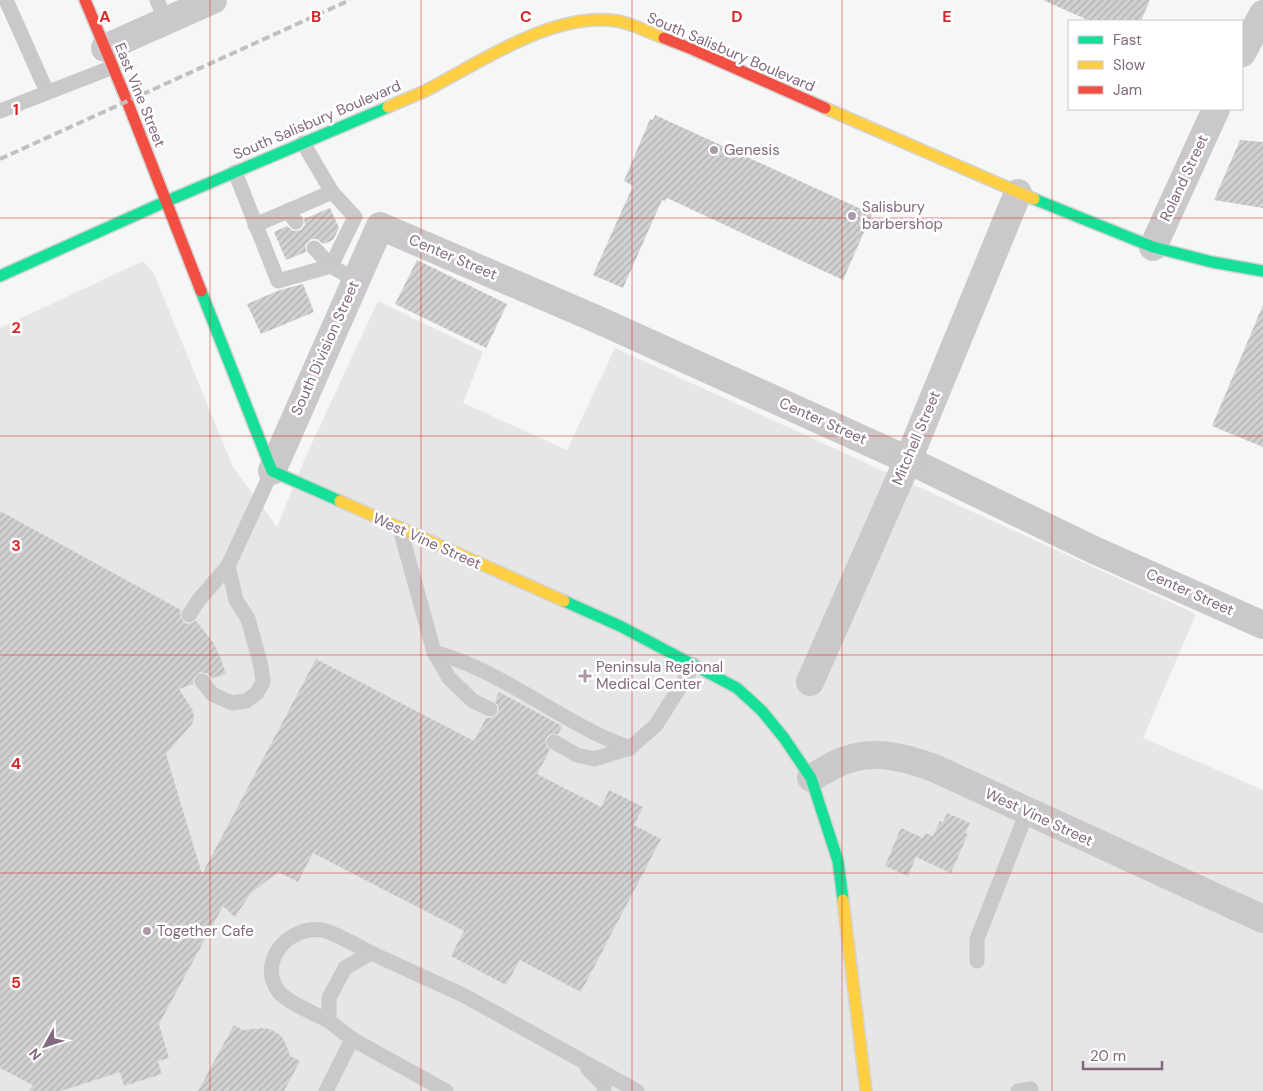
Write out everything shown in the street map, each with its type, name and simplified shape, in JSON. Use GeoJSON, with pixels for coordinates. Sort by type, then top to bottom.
{"type":"FeatureCollection","features":[{"type":"Feature","properties":{"kind":"street","name":"East Vine Street"},"geometry":{"type":"LineString","coordinates":[[85,0],[167,201]]}},
{"type":"Feature","properties":{"kind":"street"},"geometry":{"type":"LineString","coordinates":[[109,57],[162,10],[213,0]]}},
{"type":"Feature","properties":{"kind":"street"},"geometry":{"type":"LineString","coordinates":[[1243,51],[1263,14]]}},
{"type":"Feature","properties":{"kind":"street","name":"South Salisbury Boulevard"},"geometry":{"type":"LineString","coordinates":[[0,276],[167,201],[422,92],[539,32],[567,24],[592,20],[618,21],[692,49],[1018,193],[1153,248],[1212,262],[1263,271]]}},
{"type":"Feature","properties":{"kind":"street","name":"Roland Street"},"geometry":{"type":"LineString","coordinates":[[1153,248],[1216,110]]}},
{"type":"Feature","properties":{"kind":"street","name":"Mitchell Street"},"geometry":{"type":"LineString","coordinates":[[810,682],[908,460],[1018,193]]}},
{"type":"Feature","properties":{"kind":"street"},"geometry":{"type":"LineString","coordinates":[[167,201],[272,471]]}},
{"type":"Feature","properties":{"kind":"street","name":"Center Street"},"geometry":{"type":"LineString","coordinates":[[380,226],[594,318],[908,460],[1094,550],[1263,625]]}},
{"type":"Feature","properties":{"kind":"street","name":"South Division Street"},"geometry":{"type":"LineString","coordinates":[[272,471],[380,226]]}},
{"type":"Feature","properties":{"kind":"street","name":"West Vine Street"},"geometry":{"type":"LineString","coordinates":[[272,471],[620,626],[737,688],[762,711],[784,738],[810,778],[838,861],[866,1091]]}},
{"type":"Feature","properties":{"kind":"street","name":"West Vine Street"},"geometry":{"type":"LineString","coordinates":[[810,778],[848,759],[875,754],[905,758],[934,768],[1263,919]]}},
{"type":"Feature","properties":{"kind":"lane"},"geometry":{"type":"LineString","coordinates":[[9,4],[47,92]]}},
{"type":"Feature","properties":{"kind":"lane"},"geometry":{"type":"LineString","coordinates":[[0,111],[47,92],[109,57]]}},
{"type":"Feature","properties":{"kind":"lane"},"geometry":{"type":"LineString","coordinates":[[304,143],[332,192],[354,217],[380,226]]}},
{"type":"Feature","properties":{"kind":"lane"},"geometry":{"type":"LineString","coordinates":[[235,172],[254,225],[278,282],[331,266],[354,217]]}},
{"type":"Feature","properties":{"kind":"lane"},"geometry":{"type":"LineString","coordinates":[[254,225],[292,217],[332,192]]}},
{"type":"Feature","properties":{"kind":"lane"},"geometry":{"type":"LineString","coordinates":[[314,248],[331,266],[355,280]]}},
{"type":"Feature","properties":{"kind":"lane"},"geometry":{"type":"LineString","coordinates":[[189,615],[198,601],[228,566],[272,471]]}},
{"type":"Feature","properties":{"kind":"lane"},"geometry":{"type":"LineString","coordinates":[[400,529],[434,652],[450,678],[473,701],[490,709]]}},
{"type":"Feature","properties":{"kind":"lane"},"geometry":{"type":"LineString","coordinates":[[202,681],[212,694],[232,703],[246,701],[257,693],[263,682],[261,666],[248,619],[236,600],[228,566]]}},
{"type":"Feature","properties":{"kind":"lane"},"geometry":{"type":"LineString","coordinates":[[434,652],[454,658],[492,676],[595,733],[630,748]]}},
{"type":"Feature","properties":{"kind":"lane"},"geometry":{"type":"LineString","coordinates":[[554,742],[577,755],[594,759],[630,748],[656,725],[694,665]]}},
{"type":"Feature","properties":{"kind":"lane"},"geometry":{"type":"LineString","coordinates":[[977,961],[977,939],[1027,812]]}},
{"type":"Feature","properties":{"kind":"lane"},"geometry":{"type":"LineString","coordinates":[[446,1091],[352,1040],[329,1021],[296,1004],[280,993],[274,980],[272,969],[281,944],[293,934],[312,930],[324,930],[463,995],[637,1091]]}},
{"type":"Feature","properties":{"kind":"lane"},"geometry":{"type":"LineString","coordinates":[[329,1021],[329,998],[345,968],[371,953]]}},
{"type":"Feature","properties":{"kind":"lane"},"geometry":{"type":"LineString","coordinates":[[326,1091],[352,1040]]}},
{"type":"Feature","properties":{"kind":"lane"},"geometry":{"type":"LineString","coordinates":[[577,1058],[604,1086],[604,1091]]}},
{"type":"Feature","properties":{"kind":"shaded area","name":"Peninsula Regional Medical Center"},"geometry":{"type":"Polygon","coordinates":[[[143,261],[154,274],[233,467],[277,527],[305,458],[378,301],[483,352],[463,403],[567,450],[615,348],[1196,614],[1143,738],[1263,790],[1263,1091],[0,1091],[0,328],[143,261]]]}},
{"type":"Feature","properties":{"kind":"building"},"geometry":{"type":"Polygon","coordinates":[[[1043,0],[1150,0],[1141,20],[1088,20],[1043,0]]]}},
{"type":"Feature","properties":{"kind":"building"},"geometry":{"type":"Polygon","coordinates":[[[655,115],[872,214],[843,280],[667,198],[665,201],[662,200],[623,288],[593,275],[633,186],[624,181],[650,119],[653,120],[655,115]]]}},
{"type":"Feature","properties":{"kind":"building"},"geometry":{"type":"Polygon","coordinates":[[[1240,140],[1263,142],[1263,208],[1214,200],[1240,140]]]}},
{"type":"Feature","properties":{"kind":"building"},"geometry":{"type":"Polygon","coordinates":[[[330,208],[339,228],[333,240],[323,244],[317,239],[311,239],[305,245],[306,252],[286,260],[274,232],[287,226],[293,231],[301,230],[305,225],[304,219],[330,208]]]}},
{"type":"Feature","properties":{"kind":"building"},"geometry":{"type":"Polygon","coordinates":[[[417,260],[507,304],[486,348],[395,304],[417,260]]]}},
{"type":"Feature","properties":{"kind":"building"},"geometry":{"type":"Polygon","coordinates":[[[303,284],[314,312],[261,334],[247,304],[280,290],[303,284]]]}},
{"type":"Feature","properties":{"kind":"building"},"geometry":{"type":"Polygon","coordinates":[[[1263,305],[1263,447],[1212,426],[1263,305]]]}},
{"type":"Feature","properties":{"kind":"building"},"geometry":{"type":"Polygon","coordinates":[[[0,511],[181,610],[180,615],[184,623],[189,624],[196,621],[213,642],[226,674],[212,678],[206,673],[200,672],[194,677],[193,684],[179,689],[193,711],[194,718],[192,724],[166,754],[202,874],[316,659],[474,741],[486,718],[491,718],[498,713],[499,708],[495,701],[499,692],[562,726],[558,734],[550,734],[546,738],[546,746],[550,750],[537,774],[601,807],[609,790],[643,807],[634,825],[661,839],[581,992],[520,960],[506,985],[451,956],[464,931],[313,853],[298,882],[278,872],[250,894],[235,917],[223,906],[159,1024],[169,1058],[158,1061],[162,1074],[124,1086],[120,1072],[61,1091],[29,1091],[33,1085],[0,1068],[0,511]]]}},
{"type":"Feature","properties":{"kind":"building"},"geometry":{"type":"Polygon","coordinates":[[[947,813],[970,823],[965,833],[968,834],[951,873],[916,857],[908,876],[885,866],[901,828],[923,838],[925,833],[933,836],[940,821],[943,822],[947,813]]]}},
{"type":"Feature","properties":{"kind":"building"},"geometry":{"type":"Polygon","coordinates":[[[234,1025],[243,1030],[264,1028],[272,1030],[280,1035],[285,1042],[290,1056],[300,1061],[284,1091],[198,1091],[234,1025]]]}},
{"type":"Feature","properties":{"kind":"railway"},"geometry":{"type":"LineString","coordinates":[[0,159],[350,0]]}},
{"type":"Feature","properties":{"kind":"traffic: fast"},"geometry":{"type":"LineString","coordinates":[[0,276],[167,201],[388,107]]}},
{"type":"Feature","properties":{"kind":"traffic: fast"},"geometry":{"type":"LineString","coordinates":[[1034,199],[1153,247],[1212,262],[1263,271]]}},
{"type":"Feature","properties":{"kind":"traffic: fast"},"geometry":{"type":"LineString","coordinates":[[201,291],[272,471],[340,501]]}},
{"type":"Feature","properties":{"kind":"traffic: fast"},"geometry":{"type":"LineString","coordinates":[[564,601],[620,626],[737,688],[762,711],[784,738],[811,778],[838,861],[843,900]]}},
{"type":"Feature","properties":{"kind":"traffic: slow"},"geometry":{"type":"LineString","coordinates":[[388,107],[423,92],[516,42],[567,24],[592,20],[617,21],[664,38]]}},
{"type":"Feature","properties":{"kind":"traffic: slow"},"geometry":{"type":"LineString","coordinates":[[825,108],[1034,199]]}},
{"type":"Feature","properties":{"kind":"traffic: slow"},"geometry":{"type":"LineString","coordinates":[[340,501],[564,601]]}},
{"type":"Feature","properties":{"kind":"traffic: slow"},"geometry":{"type":"LineString","coordinates":[[843,900],[866,1091]]}},
{"type":"Feature","properties":{"kind":"traffic: jam"},"geometry":{"type":"LineString","coordinates":[[85,0],[127,101],[201,291]]}},
{"type":"Feature","properties":{"kind":"traffic: jam"},"geometry":{"type":"LineString","coordinates":[[664,38],[825,108]]}},
{"type":"Feature","properties":{"kind":"place","name":"Genesis"},"geometry":{"type":"Point","coordinates":[714,150]}},
{"type":"Feature","properties":{"kind":"place","name":"Salisbury barbershop"},"geometry":{"type":"Point","coordinates":[852,216]}},
{"type":"Feature","properties":{"kind":"place","name":"Peninsula Regional Medical Center"},"geometry":{"type":"Point","coordinates":[585,676]}},
{"type":"Feature","properties":{"kind":"place","name":"Together Cafe"},"geometry":{"type":"Point","coordinates":[147,931]}}]}
